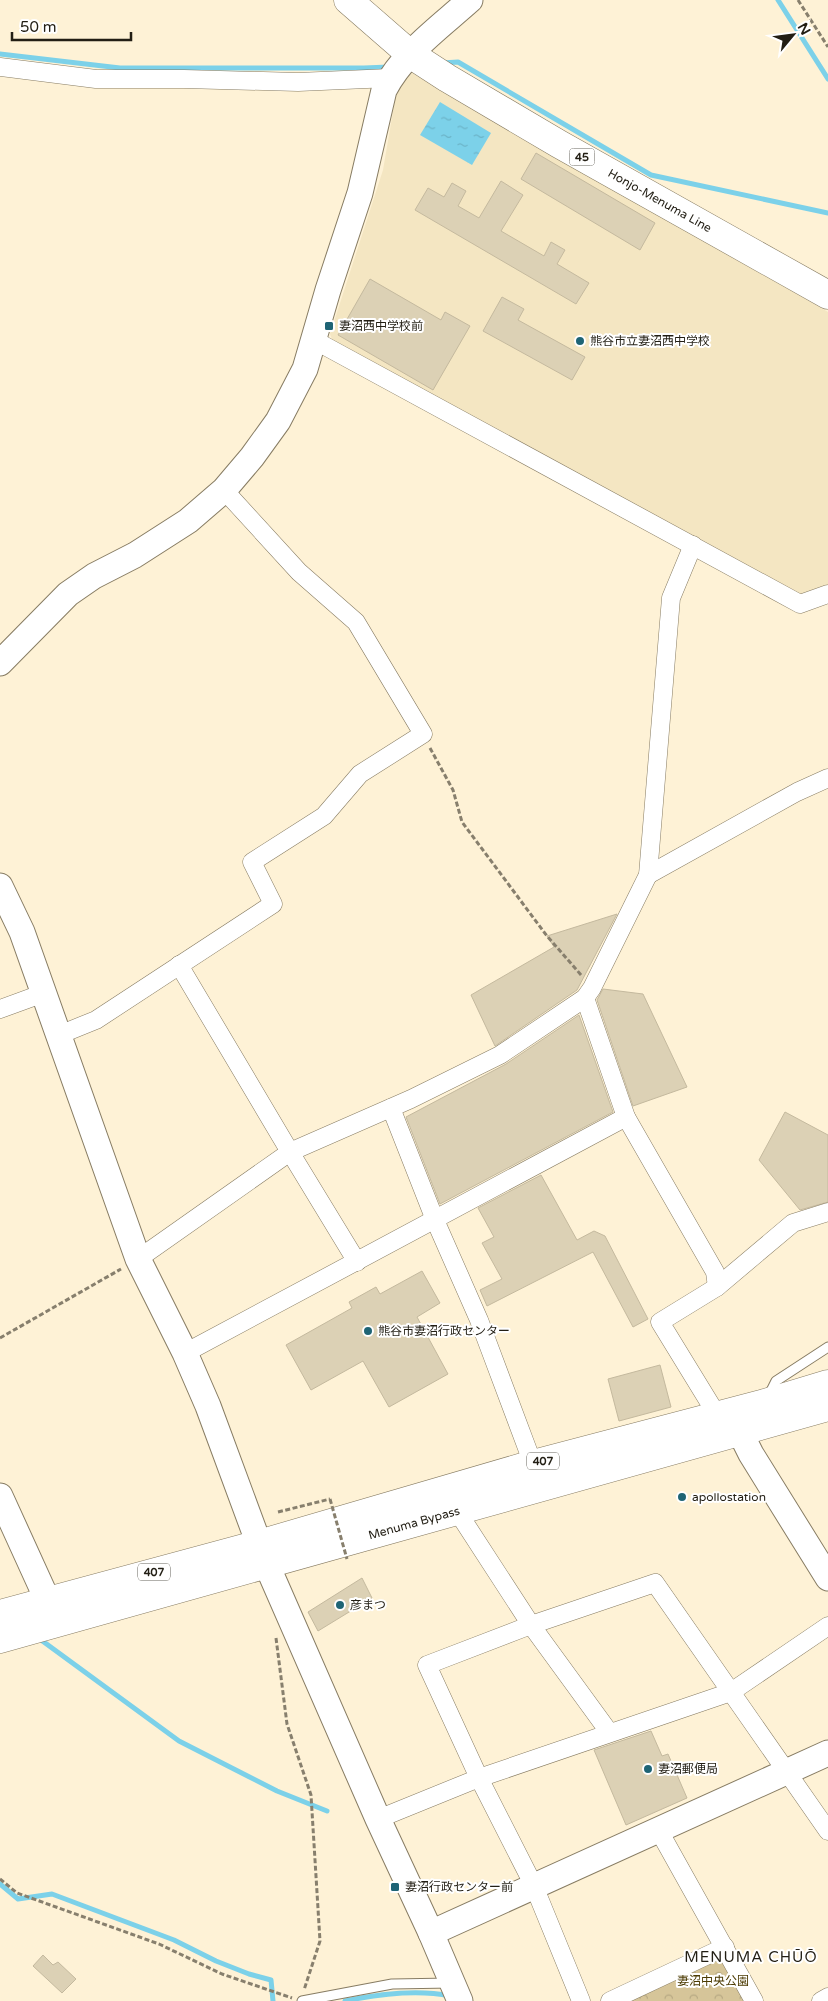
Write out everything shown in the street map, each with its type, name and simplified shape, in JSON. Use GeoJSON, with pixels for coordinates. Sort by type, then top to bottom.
{"type":"FeatureCollection","features":[{"type":"Feature","properties":{"kind":"main road","name":"Honjo-Menuma Line"},"geometry":{"type":"LineString","coordinates":[[348,0],[410,54],[559,144],[828,295]]}},
{"type":"Feature","properties":{"kind":"main road","name":"Menuma Bypass"},"geometry":{"type":"LineString","coordinates":[[262,1554],[533,1464],[765,1403],[828,1384]]}},
{"type":"Feature","properties":{"kind":"main road","name":"Menuma Bypass"},"geometry":{"type":"LineString","coordinates":[[0,1614],[53,1611],[262,1554],[457,1511],[828,1407]]}},
{"type":"Feature","properties":{"kind":"main road","name":"Menuma Bypass"},"geometry":{"type":"LineString","coordinates":[[0,1639],[53,1611]]}},
{"type":"Feature","properties":{"kind":"street"},"geometry":{"type":"LineString","coordinates":[[0,663],[68,594],[94,576],[135,555],[188,522],[224,490],[252,457],[278,421],[305,370],[328,290],[360,193],[384,90],[390,78],[410,54],[470,0]]}},
{"type":"Feature","properties":{"kind":"street"},"geometry":{"type":"LineString","coordinates":[[0,67],[96,78],[184,78],[298,82],[390,78]]}},
{"type":"Feature","properties":{"kind":"street"},"geometry":{"type":"LineString","coordinates":[[314,340],[800,604],[828,594]]}},
{"type":"Feature","properties":{"kind":"street"},"geometry":{"type":"LineString","coordinates":[[59,1035],[96,1020],[273,904],[252,862],[324,816],[360,774],[423,734],[356,622],[299,572],[224,490]]}},
{"type":"Feature","properties":{"kind":"street"},"geometry":{"type":"LineString","coordinates":[[138,1259],[290,1152],[391,1108],[500,1055],[588,993],[648,875],[671,598],[693,545]]}},
{"type":"Feature","properties":{"kind":"street"},"geometry":{"type":"LineString","coordinates":[[648,875],[797,792],[828,778]]}},
{"type":"Feature","properties":{"kind":"street"},"geometry":{"type":"LineString","coordinates":[[0,886],[22,932],[138,1259],[185,1354],[208,1406],[262,1554],[378,1819],[457,1992]]}},
{"type":"Feature","properties":{"kind":"street"},"geometry":{"type":"LineString","coordinates":[[179,965],[357,1262]]}},
{"type":"Feature","properties":{"kind":"street"},"geometry":{"type":"LineString","coordinates":[[0,1009],[44,993]]}},
{"type":"Feature","properties":{"kind":"street"},"geometry":{"type":"LineString","coordinates":[[588,993],[626,1117],[715,1272],[717,1287]]}},
{"type":"Feature","properties":{"kind":"street"},"geometry":{"type":"LineString","coordinates":[[391,1108],[435,1220],[480,1320],[533,1464]]}},
{"type":"Feature","properties":{"kind":"street"},"geometry":{"type":"LineString","coordinates":[[185,1354],[626,1117]]}},
{"type":"Feature","properties":{"kind":"street"},"geometry":{"type":"LineString","coordinates":[[717,1415],[660,1322],[717,1287],[793,1223],[828,1212]]}},
{"type":"Feature","properties":{"kind":"street"},"geometry":{"type":"LineString","coordinates":[[740,1432],[751,1454],[828,1578]]}},
{"type":"Feature","properties":{"kind":"street"},"geometry":{"type":"LineString","coordinates":[[0,1496],[53,1611]]}},
{"type":"Feature","properties":{"kind":"street"},"geometry":{"type":"LineString","coordinates":[[457,1511],[531,1624],[609,1732]]}},
{"type":"Feature","properties":{"kind":"street"},"geometry":{"type":"LineString","coordinates":[[581,2001],[534,1886],[479,1778],[428,1665],[531,1624],[655,1583],[788,1771],[828,1831]]}},
{"type":"Feature","properties":{"kind":"street"},"geometry":{"type":"LineString","coordinates":[[378,1819],[479,1778],[609,1732],[731,1692],[828,1626]]}},
{"type":"Feature","properties":{"kind":"street"},"geometry":{"type":"LineString","coordinates":[[431,1933],[828,1753]]}},
{"type":"Feature","properties":{"kind":"street"},"geometry":{"type":"LineString","coordinates":[[658,1829],[754,2001]]}},
{"type":"Feature","properties":{"kind":"street"},"geometry":{"type":"LineString","coordinates":[[610,2001],[725,1947]]}},
{"type":"Feature","properties":{"kind":"street"},"geometry":{"type":"LineString","coordinates":[[820,2001],[828,1997]]}},
{"type":"Feature","properties":{"kind":"lane"},"geometry":{"type":"LineString","coordinates":[[765,1403],[776,1380],[828,1347]]}},
{"type":"Feature","properties":{"kind":"lane"},"geometry":{"type":"LineString","coordinates":[[302,1998],[392,1984],[457,1992]]}},
{"type":"Feature","properties":{"kind":"path"},"geometry":{"type":"LineString","coordinates":[[798,0],[828,47]]}},
{"type":"Feature","properties":{"kind":"path"},"geometry":{"type":"LineString","coordinates":[[423,734],[453,790],[462,822],[588,993]]}},
{"type":"Feature","properties":{"kind":"path"},"geometry":{"type":"LineString","coordinates":[[0,1338],[138,1259]]}},
{"type":"Feature","properties":{"kind":"path"},"geometry":{"type":"LineString","coordinates":[[278,1512],[330,1499],[347,1559]]}},
{"type":"Feature","properties":{"kind":"path"},"geometry":{"type":"LineString","coordinates":[[0,1878],[17,1893],[159,1944],[222,1974],[302,1998],[320,1941],[311,1796],[287,1724],[275,1630]]}},
{"type":"Feature","properties":{"kind":"shaded area","name":"熊谷市立妻沼西中学校"},"geometry":{"type":"Polygon","coordinates":[[[412,73],[828,312],[828,586],[802,596],[335,347],[330,334],[383,170],[397,88],[412,73]]]}},
{"type":"Feature","properties":{"kind":"green space","name":"妻沼中央公園"},"geometry":{"type":"Polygon","coordinates":[[[722,1954],[746,2001],[623,2001],[722,1954]]]}},
{"type":"Feature","properties":{"kind":"water"},"geometry":{"type":"Polygon","coordinates":[[[440,102],[491,133],[472,165],[420,135],[440,102]]]}},
{"type":"Feature","properties":{"kind":"building"},"geometry":{"type":"Polygon","coordinates":[[[536,153],[655,223],[640,250],[521,179],[536,153]]]}},
{"type":"Feature","properties":{"kind":"building"},"geometry":{"type":"Polygon","coordinates":[[[501,181],[523,195],[501,231],[544,256],[551,242],[565,250],[557,264],[589,283],[576,304],[415,210],[428,188],[444,197],[452,183],[466,191],[458,206],[479,218],[501,181]]]}},
{"type":"Feature","properties":{"kind":"building"},"geometry":{"type":"Polygon","coordinates":[[[370,279],[441,320],[445,312],[470,326],[433,390],[338,335],[370,279]]]}},
{"type":"Feature","properties":{"kind":"building"},"geometry":{"type":"Polygon","coordinates":[[[502,297],[524,309],[518,320],[585,357],[572,380],[483,331],[502,297]]]}},
{"type":"Feature","properties":{"kind":"building"},"geometry":{"type":"Polygon","coordinates":[[[617,914],[577,990],[495,1046],[471,995],[554,947],[547,936],[617,914]]]}},
{"type":"Feature","properties":{"kind":"building"},"geometry":{"type":"Polygon","coordinates":[[[603,989],[643,994],[687,1087],[633,1106],[597,1000],[603,989]]]}},
{"type":"Feature","properties":{"kind":"building"},"geometry":{"type":"Polygon","coordinates":[[[579,1015],[613,1112],[440,1204],[406,1117],[506,1064],[579,1015]]]}},
{"type":"Feature","properties":{"kind":"building"},"geometry":{"type":"Polygon","coordinates":[[[785,1112],[828,1135],[828,1202],[800,1210],[759,1160],[785,1112]]]}},
{"type":"Feature","properties":{"kind":"building"},"geometry":{"type":"Polygon","coordinates":[[[541,1175],[577,1240],[594,1231],[605,1236],[648,1319],[633,1327],[593,1252],[487,1306],[480,1290],[502,1279],[482,1243],[494,1237],[478,1208],[541,1175]]]}},
{"type":"Feature","properties":{"kind":"building","name":"熊谷市妻沼行政センター"},"geometry":{"type":"Polygon","coordinates":[[[422,1271],[440,1303],[417,1317],[448,1374],[389,1407],[363,1361],[311,1390],[286,1345],[352,1308],[349,1302],[376,1287],[380,1294],[422,1271]]]}},
{"type":"Feature","properties":{"kind":"building"},"geometry":{"type":"Polygon","coordinates":[[[660,1365],[671,1407],[619,1421],[608,1379],[660,1365]]]}},
{"type":"Feature","properties":{"kind":"building","name":"彦まつ"},"geometry":{"type":"Polygon","coordinates":[[[362,1578],[372,1598],[318,1631],[308,1612],[362,1578]]]}},
{"type":"Feature","properties":{"kind":"building"},"geometry":{"type":"Polygon","coordinates":[[[651,1731],[662,1756],[668,1754],[687,1798],[626,1825],[594,1750],[651,1731]]]}},
{"type":"Feature","properties":{"kind":"building"},"geometry":{"type":"Polygon","coordinates":[[[43,1955],[53,1965],[58,1962],[76,1979],[62,1993],[33,1966],[43,1955]]]}},
{"type":"Feature","properties":{"kind":"waterway"},"geometry":{"type":"LineString","coordinates":[[778,0],[828,79]]}},
{"type":"Feature","properties":{"kind":"waterway"},"geometry":{"type":"LineString","coordinates":[[0,54],[120,68],[389,67]]}},
{"type":"Feature","properties":{"kind":"waterway"},"geometry":{"type":"LineString","coordinates":[[442,63],[458,62],[651,175],[828,213]]}},
{"type":"Feature","properties":{"kind":"waterway"},"geometry":{"type":"LineString","coordinates":[[37,1637],[179,1741],[277,1791],[327,1811]]}},
{"type":"Feature","properties":{"kind":"waterway"},"geometry":{"type":"LineString","coordinates":[[0,1884],[18,1899],[52,1894],[174,1940],[216,1961],[249,1974],[271,1980],[273,2001]]}},
{"type":"Feature","properties":{"kind":"waterway"},"geometry":{"type":"LineString","coordinates":[[345,2001],[398,1993],[450,1996]]}},
{"type":"Feature","properties":{"kind":"place","name":"妻沼西中学校前"},"geometry":{"type":"Point","coordinates":[329,326]}},
{"type":"Feature","properties":{"kind":"place","name":"熊谷市立妻沼西中学校"},"geometry":{"type":"Point","coordinates":[580,341]}},
{"type":"Feature","properties":{"kind":"place","name":"熊谷市妻沼行政センター"},"geometry":{"type":"Point","coordinates":[368,1331]}},
{"type":"Feature","properties":{"kind":"place","name":"apollostation"},"geometry":{"type":"Point","coordinates":[682,1497]}},
{"type":"Feature","properties":{"kind":"place","name":"彦まつ"},"geometry":{"type":"Point","coordinates":[340,1605]}},
{"type":"Feature","properties":{"kind":"place","name":"妻沼郵便局"},"geometry":{"type":"Point","coordinates":[648,1769]}},
{"type":"Feature","properties":{"kind":"place","name":"妻沼行政センター前"},"geometry":{"type":"Point","coordinates":[395,1887]}},
{"type":"Feature","properties":{"kind":"district","name":"MENUMA CHŪŌ"},"geometry":{"type":"Point","coordinates":[751,1957]}}]}
